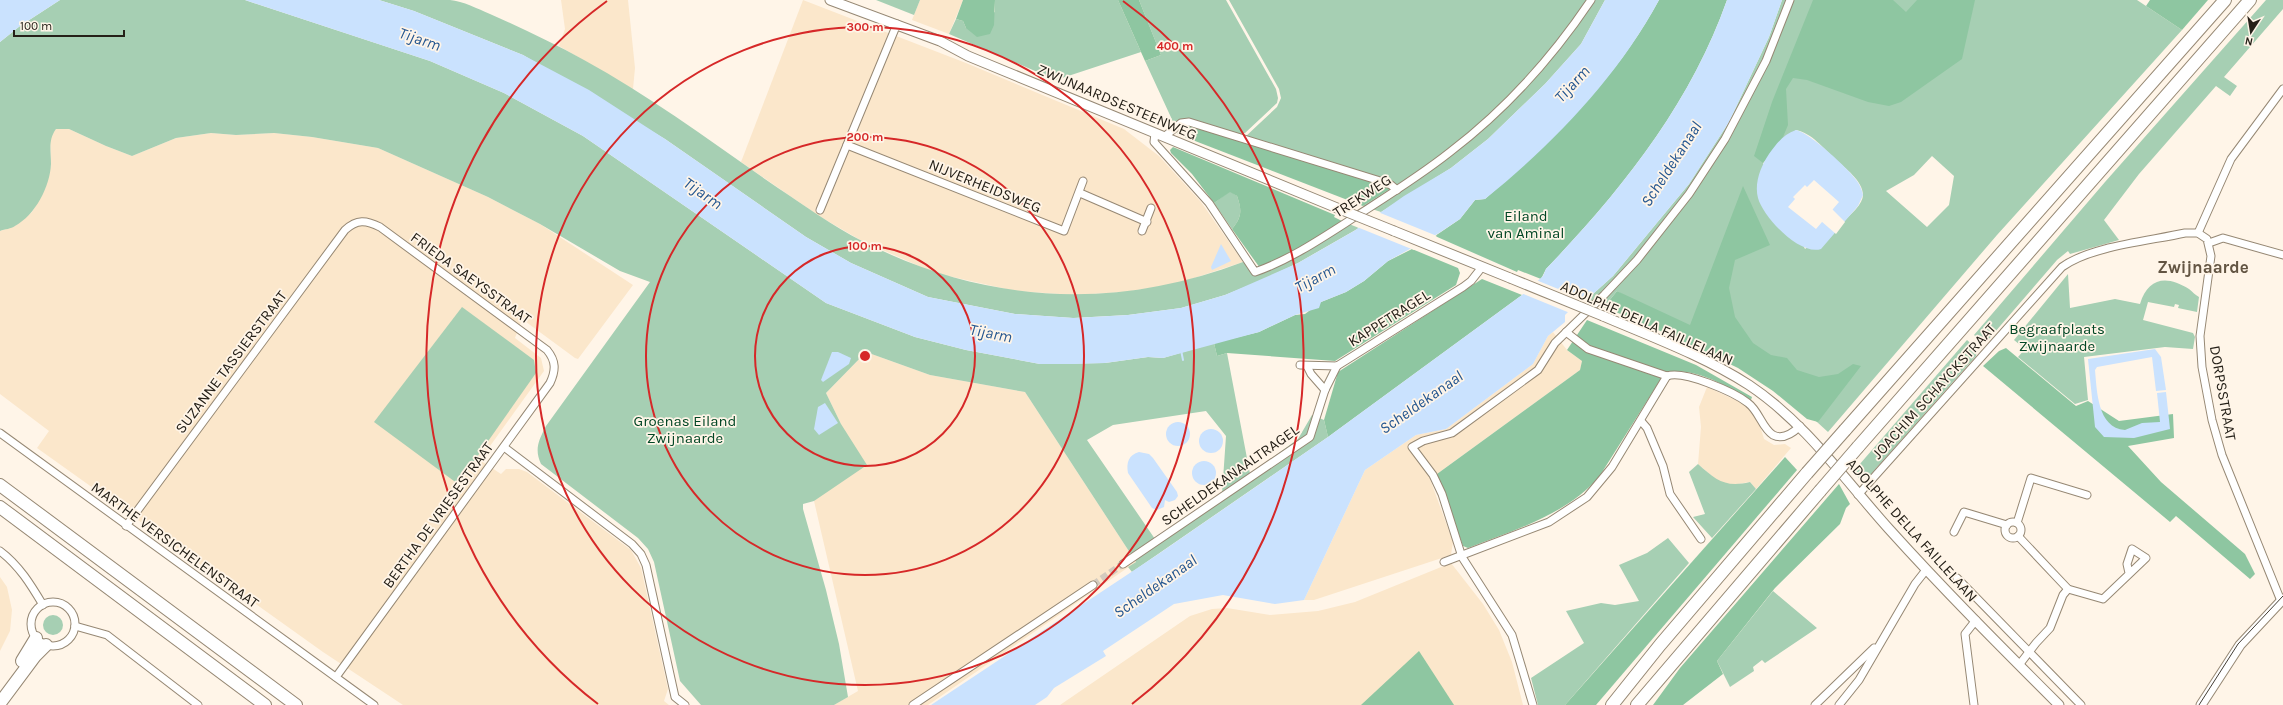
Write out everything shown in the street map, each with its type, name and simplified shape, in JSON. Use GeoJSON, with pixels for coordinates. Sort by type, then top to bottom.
{"type":"FeatureCollection","features":[{"type":"Feature","properties":{"kind":"highway"},"geometry":{"type":"LineString","coordinates":[[1612,705],[1660,645],[1807,473],[2225,0]]}},
{"type":"Feature","properties":{"kind":"highway"},"geometry":{"type":"LineString","coordinates":[[1637,705],[1735,588],[2250,0]]}},
{"type":"Feature","properties":{"kind":"highway"},"geometry":{"type":"LineString","coordinates":[[0,485],[296,705]]}},
{"type":"Feature","properties":{"kind":"highway"},"geometry":{"type":"LineString","coordinates":[[0,508],[265,705]]}},
{"type":"Feature","properties":{"kind":"highway"},"geometry":{"type":"LineString","coordinates":[[0,691],[30,651],[36,638]]}},
{"type":"Feature","properties":{"kind":"highway"},"geometry":{"type":"LineString","coordinates":[[0,703],[35,656],[46,645]]}},
{"type":"Feature","properties":{"kind":"main road","name":"ZWIJNAARDSESTEENWEG"},"geometry":{"type":"LineString","coordinates":[[830,0],[940,41],[968,56],[1394,231]]}},
{"type":"Feature","properties":{"kind":"main road","name":"ADOLPHE DELLA FAILLELAAN"},"geometry":{"type":"LineString","coordinates":[[1394,231],[1603,316],[1719,368],[1749,386],[1800,426],[1858,495],[1926,570],[2059,705]]}},
{"type":"Feature","properties":{"kind":"main road"},"geometry":{"type":"LineString","coordinates":[[2201,705],[2240,645],[2282,603]]}},
{"type":"Feature","properties":{"kind":"street","name":"TREKWEG"},"geometry":{"type":"LineString","coordinates":[[1155,133],[1154,142],[1209,203],[1255,272],[1299,251],[1397,190],[1451,152],[1498,111],[1558,46],[1591,0]]}},
{"type":"Feature","properties":{"kind":"street"},"geometry":{"type":"LineString","coordinates":[[1533,705],[1512,635],[1462,557],[1442,494],[1433,475],[1412,447],[1423,441],[1452,433],[1532,374],[1541,366],[1555,343],[1604,296],[1637,260],[1703,173],[1755,85],[1790,0]]}},
{"type":"Feature","properties":{"kind":"street"},"geometry":{"type":"LineString","coordinates":[[820,210],[897,24]]}},
{"type":"Feature","properties":{"kind":"street"},"geometry":{"type":"LineString","coordinates":[[2283,89],[2231,159],[2198,233],[2204,235],[2209,243],[2223,238],[2283,255]]}},
{"type":"Feature","properties":{"kind":"street"},"geometry":{"type":"LineString","coordinates":[[1164,137],[1181,123],[1189,122],[1237,137],[1244,137],[1377,180],[1391,185],[1397,190]]}},
{"type":"Feature","properties":{"kind":"street","name":"NIJVERHEIDSWEG"},"geometry":{"type":"LineString","coordinates":[[847,145],[1064,231],[1080,193],[1083,181]]}},
{"type":"Feature","properties":{"kind":"street"},"geometry":{"type":"LineString","coordinates":[[1080,193],[1147,222]]}},
{"type":"Feature","properties":{"kind":"street"},"geometry":{"type":"LineString","coordinates":[[1142,231],[1147,222],[1151,208]]}},
{"type":"Feature","properties":{"kind":"street","name":"FRIEDA SAEYSSTRAAT"},"geometry":{"type":"LineString","coordinates":[[362,221],[380,227],[547,350],[553,358],[555,366]]}},
{"type":"Feature","properties":{"kind":"street","name":"SUZANNE TASSIERSTRAAT"},"geometry":{"type":"LineString","coordinates":[[126,526],[345,230],[353,223],[362,221]]}},
{"type":"Feature","properties":{"kind":"street","name":"JOACHIM SCHAYCKSTRAAT"},"geometry":{"type":"LineString","coordinates":[[1858,495],[2062,267],[2070,261],[2097,252],[2185,233],[2198,233]]}},
{"type":"Feature","properties":{"kind":"street","name":"DORPSSTRAAT"},"geometry":{"type":"LineString","coordinates":[[2209,243],[2211,256],[2200,336],[2202,367],[2212,420],[2222,455],[2282,603]]}},
{"type":"Feature","properties":{"kind":"street","name":"KAPPETRAGEL"},"geometry":{"type":"LineString","coordinates":[[1337,366],[1463,288],[1471,281],[1482,267]]}},
{"type":"Feature","properties":{"kind":"street"},"geometry":{"type":"LineString","coordinates":[[1566,332],[1588,349],[1667,376],[1673,374],[1696,378],[1748,403],[1773,434],[1780,437],[1791,434],[1800,426]]}},
{"type":"Feature","properties":{"kind":"street","name":"BERTHA DE VRIESESTRAAT"},"geometry":{"type":"LineString","coordinates":[[336,677],[550,383],[555,366]]}},
{"type":"Feature","properties":{"kind":"street"},"geometry":{"type":"LineString","coordinates":[[1325,390],[1304,366],[1337,366]]}},
{"type":"Feature","properties":{"kind":"street","name":"SCHELDEKANAALTRAGEL"},"geometry":{"type":"LineString","coordinates":[[1123,564],[1310,437],[1325,390],[1337,366]]}},
{"type":"Feature","properties":{"kind":"street"},"geometry":{"type":"LineString","coordinates":[[1444,562],[1462,557],[1549,522],[1574,506],[1603,480],[1641,421],[1667,376]]}},
{"type":"Feature","properties":{"kind":"street"},"geometry":{"type":"LineString","coordinates":[[1641,421],[1647,428],[1663,466],[1670,494],[1701,539]]}},
{"type":"Feature","properties":{"kind":"street","name":"MARTHE VERSICHELENSTRAAT"},"geometry":{"type":"LineString","coordinates":[[0,433],[374,705]]}},
{"type":"Feature","properties":{"kind":"street"},"geometry":{"type":"LineString","coordinates":[[504,447],[632,544],[641,554],[646,565],[675,697],[685,705]]}},
{"type":"Feature","properties":{"kind":"street"},"geometry":{"type":"LineString","coordinates":[[2017,523],[2031,478],[2087,495]]}},
{"type":"Feature","properties":{"kind":"street"},"geometry":{"type":"LineString","coordinates":[[1954,532],[1964,512],[2007,526]]}},
{"type":"Feature","properties":{"kind":"street"},"geometry":{"type":"LineString","coordinates":[[2007,526],[2010,523],[2017,523]]}},
{"type":"Feature","properties":{"kind":"street"},"geometry":{"type":"LineString","coordinates":[[2007,526],[2007,535],[2013,538],[2018,536],[2021,529],[2017,523]]}},
{"type":"Feature","properties":{"kind":"street"},"geometry":{"type":"LineString","coordinates":[[2018,536],[2068,588],[2102,599],[2129,573]]}},
{"type":"Feature","properties":{"kind":"street"},"geometry":{"type":"LineString","coordinates":[[0,551],[21,572],[43,605]]}},
{"type":"Feature","properties":{"kind":"street"},"geometry":{"type":"LineString","coordinates":[[1839,705],[1859,680],[1915,584],[1926,570]]}},
{"type":"Feature","properties":{"kind":"street","name":"ADOLPHE DELLA FAILLELAAN"},"geometry":{"type":"LineString","coordinates":[[1957,578],[2081,705]]}},
{"type":"Feature","properties":{"kind":"street"},"geometry":{"type":"LineString","coordinates":[[913,705],[1093,585]]}},
{"type":"Feature","properties":{"kind":"street"},"geometry":{"type":"LineString","coordinates":[[2020,666],[2029,652],[2050,628],[2063,596],[2068,588]]}},
{"type":"Feature","properties":{"kind":"street"},"geometry":{"type":"LineString","coordinates":[[58,603],[65,606],[74,619],[75,626],[68,640],[61,644],[46,645],[36,638],[31,623],[37,610],[43,605],[58,603]]}},
{"type":"Feature","properties":{"kind":"street"},"geometry":{"type":"LineString","coordinates":[[1974,705],[1965,634],[1976,620]]}},
{"type":"Feature","properties":{"kind":"street"},"geometry":{"type":"LineString","coordinates":[[75,626],[107,635],[198,705]]}},
{"type":"Feature","properties":{"kind":"street"},"geometry":{"type":"LineString","coordinates":[[1815,705],[1880,642]]}},
{"type":"Feature","properties":{"kind":"shaded area"},"geometry":{"type":"Polygon","coordinates":[[[561,0],[628,0],[635,68],[633,89],[559,46],[565,29],[561,0]]]}},
{"type":"Feature","properties":{"kind":"shaded area"},"geometry":{"type":"Polygon","coordinates":[[[803,0],[966,63],[1124,129],[1159,156],[1201,202],[1243,262],[1176,284],[1125,292],[1074,295],[1015,291],[935,273],[862,241],[819,216],[741,162],[803,0]]]}},
{"type":"Feature","properties":{"kind":"shaded area"},"geometry":{"type":"Polygon","coordinates":[[[920,0],[963,0],[949,34],[912,20],[920,0]]]}},
{"type":"Feature","properties":{"kind":"shaded area"},"geometry":{"type":"Polygon","coordinates":[[[56,129],[69,129],[132,156],[176,138],[211,133],[236,135],[274,133],[312,137],[378,148],[488,197],[540,224],[633,285],[578,359],[522,319],[515,338],[541,358],[544,371],[480,460],[501,474],[506,469],[519,469],[527,472],[631,550],[641,568],[668,689],[664,701],[669,705],[403,705],[323,652],[37,448],[49,431],[0,394],[0,231],[15,226],[32,212],[45,189],[51,165],[50,136],[56,129]]]}},
{"type":"Feature","properties":{"kind":"shaded area"},"geometry":{"type":"Polygon","coordinates":[[[1553,332],[1567,350],[1582,361],[1580,370],[1430,479],[1453,542],[1451,555],[1314,600],[1304,600],[1365,470],[1416,435],[1446,429],[1533,364],[1548,336],[1553,332]]]}},
{"type":"Feature","properties":{"kind":"shaded area"},"geometry":{"type":"Polygon","coordinates":[[[866,352],[930,375],[1025,392],[1136,562],[928,705],[834,705],[858,691],[814,501],[823,494],[841,424],[826,393],[866,352]]]}},
{"type":"Feature","properties":{"kind":"shaded area"},"geometry":{"type":"Polygon","coordinates":[[[1707,387],[1744,404],[1752,410],[1758,419],[1764,439],[1774,445],[1785,444],[1791,448],[1756,489],[1750,482],[1732,485],[1719,482],[1698,464],[1701,427],[1699,407],[1707,387]]]}},
{"type":"Feature","properties":{"kind":"shaded area"},"geometry":{"type":"Polygon","coordinates":[[[1451,563],[1483,604],[1499,630],[1512,662],[1523,705],[1060,705],[1190,616],[1212,609],[1227,608],[1270,615],[1318,611],[1355,602],[1451,563]]]}},
{"type":"Feature","properties":{"kind":"shaded area"},"geometry":{"type":"Polygon","coordinates":[[[0,577],[7,587],[12,610],[10,631],[0,651],[0,577]]]}},
{"type":"Feature","properties":{"kind":"green space","name":"Groenas Eiland Zwijnaarde"},"geometry":{"type":"Polygon","coordinates":[[[60,0],[245,0],[430,61],[504,93],[583,136],[826,303],[915,337],[966,350],[1040,364],[1105,363],[1148,357],[1163,358],[1214,343],[1217,356],[1227,353],[1250,474],[1298,439],[1312,415],[1324,420],[1328,437],[1132,572],[1128,567],[1136,562],[1025,392],[930,375],[866,352],[826,393],[841,424],[867,465],[814,501],[803,504],[803,509],[826,590],[839,644],[848,697],[834,705],[701,705],[680,681],[654,562],[648,549],[638,538],[541,464],[538,454],[539,440],[546,426],[650,282],[620,271],[540,224],[488,197],[378,148],[312,137],[274,133],[236,135],[211,133],[176,138],[132,156],[69,129],[56,129],[53,133],[51,141],[51,164],[48,182],[40,200],[29,215],[22,221],[13,227],[0,231],[0,42],[20,26],[60,0]],[[1206,411],[1113,425],[1087,440],[1155,539],[1222,494],[1226,436],[1206,411]]]}},
{"type":"Feature","properties":{"kind":"green space"},"geometry":{"type":"Polygon","coordinates":[[[379,0],[455,1],[475,8],[537,36],[584,60],[634,89],[809,209],[851,235],[908,262],[955,278],[1003,288],[1051,294],[1099,294],[1147,288],[1195,278],[1243,262],[1256,270],[1344,222],[1359,228],[1298,263],[1260,281],[1225,295],[1181,308],[1128,315],[1073,318],[1015,314],[928,297],[851,263],[806,237],[665,139],[523,55],[414,11],[379,0]]]}},
{"type":"Feature","properties":{"kind":"green space"},"geometry":{"type":"Polygon","coordinates":[[[876,0],[920,0],[914,15],[876,0]]]}},
{"type":"Feature","properties":{"kind":"green space"},"geometry":{"type":"Polygon","coordinates":[[[963,0],[995,0],[994,25],[990,34],[977,37],[966,28],[963,21],[956,19],[963,0]]]}},
{"type":"Feature","properties":{"kind":"green space"},"geometry":{"type":"Polygon","coordinates":[[[995,0],[1118,0],[1141,52],[1056,80],[949,34],[956,19],[963,21],[966,28],[995,12],[995,0]]]}},
{"type":"Feature","properties":{"kind":"green space"},"geometry":{"type":"Polygon","coordinates":[[[1118,0],[1139,0],[1161,55],[1145,61],[1118,0]]]}},
{"type":"Feature","properties":{"kind":"green space"},"geometry":{"type":"Polygon","coordinates":[[[1139,0],[1226,0],[1276,89],[1278,98],[1277,103],[1245,133],[1241,134],[1175,126],[1145,61],[1161,55],[1139,0]]]}},
{"type":"Feature","properties":{"kind":"green space"},"geometry":{"type":"Polygon","coordinates":[[[1229,0],[1605,0],[1581,44],[1545,84],[1488,139],[1451,168],[1381,212],[1363,206],[1390,189],[1245,137],[1277,107],[1281,98],[1279,89],[1229,0]]]}},
{"type":"Feature","properties":{"kind":"green space","name":"Eiland van Aminal"},"geometry":{"type":"Polygon","coordinates":[[[1659,0],[1727,0],[1712,38],[1694,75],[1674,110],[1627,177],[1601,209],[1546,269],[1541,279],[1518,270],[1517,272],[1435,236],[1460,219],[1475,200],[1485,199],[1535,154],[1581,107],[1603,83],[1623,57],[1659,0]]]}},
{"type":"Feature","properties":{"kind":"green space"},"geometry":{"type":"Polygon","coordinates":[[[1782,0],[2137,0],[2182,30],[1997,235],[1828,432],[1784,392],[1617,291],[1604,307],[1581,298],[1586,294],[1593,294],[1613,276],[1689,184],[1729,122],[1769,37],[1782,0]],[[1796,130],[1763,163],[1805,249],[1848,217],[1861,202],[1863,195],[1857,180],[1848,171],[1807,134],[1796,130]],[[1932,156],[1914,175],[1886,191],[1927,227],[1949,205],[1954,176],[1932,156]]]}},
{"type":"Feature","properties":{"kind":"green space"},"geometry":{"type":"Polygon","coordinates":[[[1813,0],[1893,0],[1906,12],[1917,0],[1975,0],[1962,59],[1901,102],[1889,106],[1868,102],[1807,80],[1793,78],[1786,89],[1788,125],[1783,137],[1763,163],[1754,156],[1772,102],[1813,0]]]}},
{"type":"Feature","properties":{"kind":"green space"},"geometry":{"type":"Polygon","coordinates":[[[2150,0],[2208,0],[2182,30],[2146,6],[2150,0]]]}},
{"type":"Feature","properties":{"kind":"green space"},"geometry":{"type":"Polygon","coordinates":[[[2266,0],[2283,0],[2283,9],[2224,77],[2237,86],[2230,96],[2216,86],[2139,174],[2104,220],[2119,240],[2070,254],[2068,251],[2057,260],[1988,340],[1982,342],[1974,335],[2105,182],[2266,0]]]}},
{"type":"Feature","properties":{"kind":"green space"},"geometry":{"type":"Polygon","coordinates":[[[1187,124],[1384,184],[1390,189],[1363,206],[1177,134],[1180,126],[1187,124]]]}},
{"type":"Feature","properties":{"kind":"green space"},"geometry":{"type":"Polygon","coordinates":[[[1173,147],[1335,215],[1334,217],[1344,222],[1292,253],[1260,268],[1232,229],[1238,221],[1240,213],[1240,205],[1237,196],[1230,192],[1214,203],[1192,174],[1171,153],[1170,150],[1173,147]]]}},
{"type":"Feature","properties":{"kind":"green space"},"geometry":{"type":"Polygon","coordinates":[[[1743,186],[1770,245],[1735,260],[1729,288],[1735,317],[1753,343],[1771,355],[1787,358],[1797,370],[1819,377],[1838,374],[1853,364],[1861,366],[1818,422],[1807,419],[1773,391],[1738,368],[1672,336],[1604,307],[1617,291],[1690,325],[1743,186]]]}},
{"type":"Feature","properties":{"kind":"green space"},"geometry":{"type":"Polygon","coordinates":[[[1230,191],[1237,196],[1240,205],[1238,221],[1232,229],[1214,203],[1230,191]]]}},
{"type":"Feature","properties":{"kind":"green space"},"geometry":{"type":"Polygon","coordinates":[[[1412,249],[1458,268],[1460,273],[1456,285],[1335,361],[1227,353],[1217,356],[1214,343],[1259,332],[1295,315],[1305,314],[1321,302],[1346,292],[1364,281],[1388,261],[1412,249]]]}},
{"type":"Feature","properties":{"kind":"green space","name":"Begraafplaats Zwijnaarde"},"geometry":{"type":"Polygon","coordinates":[[[2068,274],[2070,308],[2115,299],[2140,304],[2148,288],[2159,281],[2166,280],[2189,289],[2199,297],[2197,312],[2178,308],[2179,305],[2175,304],[2174,307],[2148,302],[2143,320],[2193,333],[2195,337],[2193,349],[2165,347],[2084,357],[2088,400],[2075,404],[2018,357],[2025,349],[2014,340],[2068,274]]]}},
{"type":"Feature","properties":{"kind":"green space"},"geometry":{"type":"Polygon","coordinates":[[[1482,279],[1522,295],[1328,437],[1324,420],[1338,372],[1482,279]]]}},
{"type":"Feature","properties":{"kind":"green space"},"geometry":{"type":"Polygon","coordinates":[[[462,307],[534,360],[536,373],[458,484],[374,422],[462,307]]]}},
{"type":"Feature","properties":{"kind":"green space"},"geometry":{"type":"Polygon","coordinates":[[[1587,320],[1696,365],[1752,397],[1751,400],[1720,383],[1698,374],[1675,372],[1664,374],[1599,477],[1586,490],[1571,502],[1521,528],[1468,548],[1463,546],[1437,474],[1580,370],[1582,361],[1567,350],[1587,320]]]}},
{"type":"Feature","properties":{"kind":"green space"},"geometry":{"type":"Polygon","coordinates":[[[1967,340],[1977,349],[1976,356],[1871,474],[1860,479],[1853,472],[1967,340]]]}},
{"type":"Feature","properties":{"kind":"green space"},"geometry":{"type":"Polygon","coordinates":[[[2006,348],[2076,406],[2088,401],[2119,421],[2173,414],[2174,438],[2128,446],[2161,482],[2245,554],[2255,574],[2250,579],[2176,516],[2170,522],[1983,366],[1999,351],[2006,348]]]}},
{"type":"Feature","properties":{"kind":"green space"},"geometry":{"type":"Polygon","coordinates":[[[1785,457],[1797,470],[1596,705],[1565,705],[1785,457]]]}},
{"type":"Feature","properties":{"kind":"green space"},"geometry":{"type":"Polygon","coordinates":[[[1698,464],[1721,481],[1734,484],[1750,482],[1756,489],[1712,538],[1693,517],[1705,514],[1689,472],[1698,464]]]}},
{"type":"Feature","properties":{"kind":"green space"},"geometry":{"type":"Polygon","coordinates":[[[1839,484],[1850,504],[1846,508],[1840,524],[1775,588],[1717,661],[1723,674],[1683,705],[1653,705],[1680,668],[1839,484]]]}},
{"type":"Feature","properties":{"kind":"green space"},"geometry":{"type":"Polygon","coordinates":[[[1668,538],[1689,563],[1565,705],[1538,705],[1531,678],[1584,643],[1566,611],[1601,603],[1615,605],[1639,601],[1619,565],[1647,553],[1668,538]]]}},
{"type":"Feature","properties":{"kind":"green space"},"geometry":{"type":"Polygon","coordinates":[[[1773,591],[1817,628],[1765,663],[1762,660],[1753,667],[1754,671],[1730,687],[1717,661],[1773,591]]]}},
{"type":"Feature","properties":{"kind":"green space"},"geometry":{"type":"Polygon","coordinates":[[[53,615],[60,618],[63,625],[60,632],[53,635],[46,632],[43,625],[46,618],[53,615]]]}},
{"type":"Feature","properties":{"kind":"green space"},"geometry":{"type":"Polygon","coordinates":[[[1419,651],[1454,705],[1361,705],[1419,651]]]}},
{"type":"Feature","properties":{"kind":"water"},"geometry":{"type":"Polygon","coordinates":[[[0,0],[60,0],[20,26],[0,42],[0,0]]]}},
{"type":"Feature","properties":{"kind":"water","name":"Tijarm"},"geometry":{"type":"Polygon","coordinates":[[[245,0],[379,0],[414,11],[523,55],[589,90],[665,139],[806,237],[851,263],[928,297],[1015,314],[1074,318],[1128,315],[1181,308],[1225,295],[1298,263],[1354,231],[1404,196],[1451,168],[1488,139],[1545,84],[1581,44],[1605,0],[1659,0],[1624,56],[1603,83],[1582,108],[1535,156],[1485,199],[1475,200],[1460,219],[1439,233],[1388,261],[1364,281],[1346,292],[1321,302],[1319,308],[1295,315],[1259,332],[1163,358],[1148,357],[1105,363],[1040,364],[966,350],[915,337],[826,303],[583,136],[504,93],[430,61],[245,0]]]}},
{"type":"Feature","properties":{"kind":"water","name":"Scheldekanaal"},"geometry":{"type":"Polygon","coordinates":[[[1727,0],[1782,0],[1769,37],[1729,122],[1689,184],[1613,276],[1593,294],[1586,294],[1565,315],[1565,322],[1548,336],[1533,364],[1446,429],[1416,435],[1365,470],[1304,600],[1275,604],[1223,595],[1174,604],[1103,651],[1106,656],[1054,688],[1047,697],[1035,705],[931,705],[1157,555],[1328,437],[1522,295],[1543,276],[1546,269],[1601,209],[1651,144],[1674,110],[1694,75],[1712,38],[1727,0]]]}},
{"type":"Feature","properties":{"kind":"water"},"geometry":{"type":"Polygon","coordinates":[[[1796,130],[1802,133],[1829,152],[1853,175],[1863,193],[1858,206],[1821,249],[1812,250],[1793,241],[1767,215],[1758,198],[1757,186],[1763,164],[1784,136],[1796,130]],[[1814,180],[1807,187],[1805,185],[1793,197],[1795,199],[1788,207],[1816,229],[1839,202],[1814,180]]]}},
{"type":"Feature","properties":{"kind":"water"},"geometry":{"type":"Polygon","coordinates":[[[1221,244],[1231,261],[1212,270],[1211,267],[1221,244]]]}},
{"type":"Feature","properties":{"kind":"water"},"geometry":{"type":"Polygon","coordinates":[[[2155,349],[2161,357],[2166,390],[2156,391],[2152,357],[2097,367],[2095,370],[2098,397],[2100,407],[2109,423],[2116,428],[2125,430],[2142,423],[2160,422],[2157,393],[2166,392],[2170,429],[2134,438],[2104,437],[2095,427],[2088,359],[2155,349]]]}},
{"type":"Feature","properties":{"kind":"water"},"geometry":{"type":"Polygon","coordinates":[[[832,352],[838,352],[851,358],[849,364],[823,382],[821,380],[832,352]]]}},
{"type":"Feature","properties":{"kind":"water"},"geometry":{"type":"Polygon","coordinates":[[[825,403],[838,423],[819,435],[814,429],[818,407],[825,403]]]}},
{"type":"Feature","properties":{"kind":"water"},"geometry":{"type":"Polygon","coordinates":[[[1178,422],[1183,423],[1189,429],[1189,439],[1183,445],[1178,446],[1173,445],[1167,439],[1166,434],[1167,429],[1173,423],[1178,422]]]}},
{"type":"Feature","properties":{"kind":"water"},"geometry":{"type":"Polygon","coordinates":[[[1211,429],[1220,432],[1223,441],[1220,450],[1211,453],[1202,450],[1199,441],[1202,432],[1211,429]]]}},
{"type":"Feature","properties":{"kind":"water"},"geometry":{"type":"Polygon","coordinates":[[[1139,452],[1149,454],[1153,458],[1177,492],[1178,496],[1175,500],[1169,502],[1165,500],[1164,507],[1157,510],[1152,508],[1128,473],[1127,466],[1129,460],[1133,455],[1139,452]]]}},
{"type":"Feature","properties":{"kind":"water"},"geometry":{"type":"Polygon","coordinates":[[[1204,461],[1213,464],[1216,473],[1213,482],[1204,485],[1195,482],[1192,473],[1195,464],[1204,461]]]}},
{"type":"Feature","properties":{"kind":"pier"},"geometry":{"type":"Polygon","coordinates":[[[1832,209],[1845,222],[1836,234],[1821,221],[1832,209]]]}},
{"type":"Feature","properties":{"kind":"pier"},"geometry":{"type":"Polygon","coordinates":[[[1378,212],[1437,236],[1414,250],[1357,227],[1378,212]]]}},
{"type":"Feature","properties":{"kind":"pier"},"geometry":{"type":"Polygon","coordinates":[[[1536,280],[1583,299],[1570,313],[1521,293],[1536,280]]]}},
{"type":"Feature","properties":{"kind":"waterway"},"geometry":{"type":"LineString","coordinates":[[1181,350],[1183,360]]}},
{"type":"Feature","properties":{"kind":"tunnel"},"geometry":{"type":"LineString","coordinates":[[1093,585],[1123,564]]}},
{"type":"Feature","properties":{"kind":"tram line"},"geometry":{"type":"LineString","coordinates":[[2199,705],[2238,644],[2283,596]]}},
{"type":"Feature","properties":{"kind":"district","name":"Zwijnaarde"},"geometry":{"type":"Point","coordinates":[2203,267]}}]}
